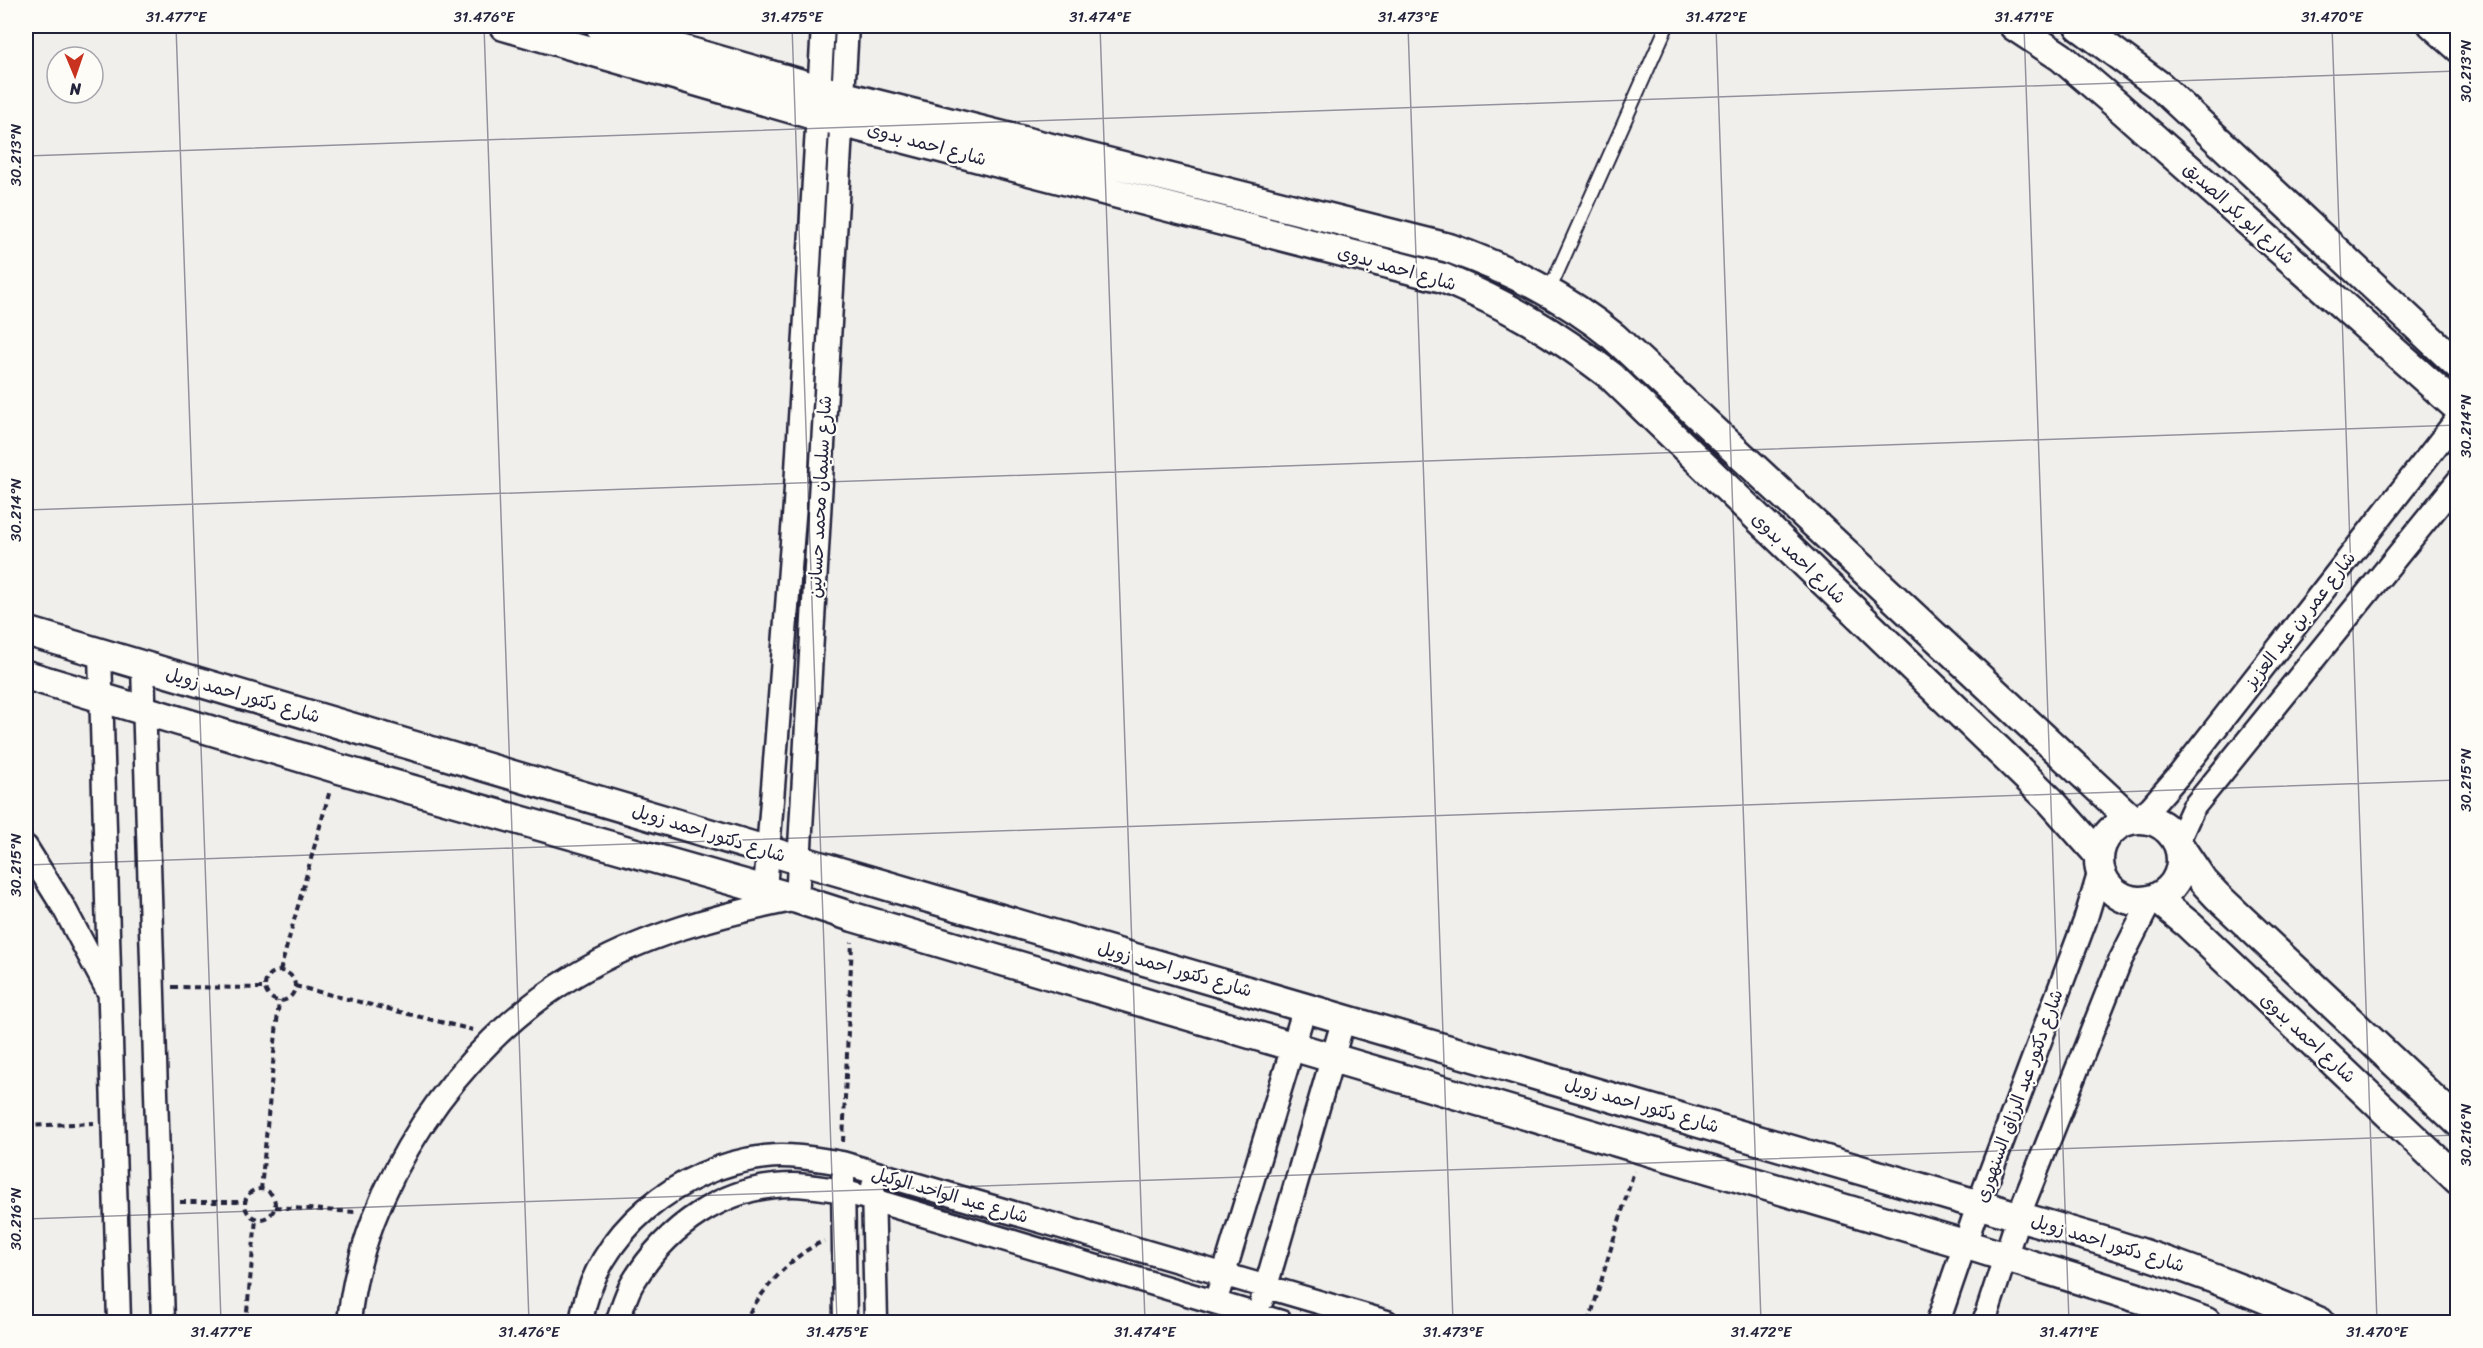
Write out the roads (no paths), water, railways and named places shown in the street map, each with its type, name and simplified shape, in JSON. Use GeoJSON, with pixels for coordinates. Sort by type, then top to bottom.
{"type":"FeatureCollection","features":[{"type":"Feature","properties":{"kind":"street","name":"شارع احمد بدوى"},"geometry":{"type":"LineString","coordinates":[[504,26],[831,106],[1449,248],[1496,265],[1550,291],[1584,313],[1614,338],[2134,819]]}},
{"type":"Feature","properties":{"kind":"street","name":"شارع احمد بدوى"},"geometry":{"type":"LineString","coordinates":[[600,26],[831,106],[1443,278],[1488,297],[1531,320],[1572,346],[1611,376],[2050,800],[2099,863]]}},
{"type":"Feature","properties":{"kind":"street"},"geometry":{"type":"LineString","coordinates":[[823,26],[831,106]]}},
{"type":"Feature","properties":{"kind":"street"},"geometry":{"type":"LineString","coordinates":[[831,106],[847,26]]}},
{"type":"Feature","properties":{"kind":"street","name":"شارع ابو بكر الصديق"},"geometry":{"type":"LineString","coordinates":[[2014,26],[2061,57],[2107,96],[2457,408]]}},
{"type":"Feature","properties":{"kind":"street","name":"شارع ابو بكر الصديق"},"geometry":{"type":"LineString","coordinates":[[2079,26],[2160,86],[2457,365]]}},
{"type":"Feature","properties":{"kind":"street"},"geometry":{"type":"LineString","coordinates":[[2430,26],[2457,51]]}},
{"type":"Feature","properties":{"kind":"street","name":"شارع سليمان محمد حسانين"},"geometry":{"type":"LineString","coordinates":[[765,890],[795,504],[831,106]]}},
{"type":"Feature","properties":{"kind":"street","name":"شارع سليمان محمد حسانين"},"geometry":{"type":"LineString","coordinates":[[797,899],[831,106]]}},
{"type":"Feature","properties":{"kind":"street","name":"شارع عمر بن عبد العزيز"},"geometry":{"type":"LineString","coordinates":[[2134,819],[2151,807],[2180,775],[2457,418]]}},
{"type":"Feature","properties":{"kind":"street","name":"شارع عمر بن عبد العزيز"},"geometry":{"type":"LineString","coordinates":[[2179,844],[2193,808],[2457,481]]}},
{"type":"Feature","properties":{"kind":"street","name":"شارع دكتور احمد زويل"},"geometry":{"type":"LineString","coordinates":[[26,631],[799,860],[2019,1215],[2176,1263],[2251,1291],[2320,1323]]}},
{"type":"Feature","properties":{"kind":"street"},"geometry":{"type":"LineString","coordinates":[[100,653],[119,1323]]}},
{"type":"Feature","properties":{"kind":"street"},"geometry":{"type":"LineString","coordinates":[[143,666],[155,987],[163,1323]]}},
{"type":"Feature","properties":{"kind":"street"},"geometry":{"type":"LineString","coordinates":[[26,675],[336,768],[797,899],[1964,1244],[2154,1303],[2206,1323]]}},
{"type":"Feature","properties":{"kind":"street"},"geometry":{"type":"LineString","coordinates":[[2179,844],[2182,859],[2175,883],[2167,892],[2153,899],[2138,901],[2120,895],[2105,883],[2099,863],[2106,836],[2113,828],[2134,819],[2150,819],[2162,824],[2179,844],[2203,881],[2217,897],[2457,1122]]}},
{"type":"Feature","properties":{"kind":"street"},"geometry":{"type":"LineString","coordinates":[[26,847],[64,908],[110,994]]}},
{"type":"Feature","properties":{"kind":"street","name":"شارع دكتور عبد الرزاق السنهورى"},"geometry":{"type":"LineString","coordinates":[[1938,1323],[1964,1244],[2085,921],[2099,863]]}},
{"type":"Feature","properties":{"kind":"street"},"geometry":{"type":"LineString","coordinates":[[349,1323],[363,1255],[378,1213],[410,1145],[443,1096],[482,1050],[526,1010],[575,975],[627,950],[683,928],[741,910],[797,899]]}},
{"type":"Feature","properties":{"kind":"street","name":"شارع احمد بدوى"},"geometry":{"type":"LineString","coordinates":[[2153,899],[2189,926],[2457,1180]]}},
{"type":"Feature","properties":{"kind":"street"},"geometry":{"type":"LineString","coordinates":[[1984,1323],[2019,1215],[2120,961],[2153,899]]}},
{"type":"Feature","properties":{"kind":"street"},"geometry":{"type":"LineString","coordinates":[[1215,1303],[1305,1007]]}},
{"type":"Feature","properties":{"kind":"street"},"geometry":{"type":"LineString","coordinates":[[1257,1316],[1344,1018]]}},
{"type":"Feature","properties":{"kind":"street","name":"شارع عبد الواحد الوكيل"},"geometry":{"type":"LineString","coordinates":[[581,1323],[592,1286],[607,1257],[625,1230],[648,1207],[675,1187],[704,1172],[735,1161],[767,1156],[800,1156],[842,1163],[1387,1323]]}},
{"type":"Feature","properties":{"kind":"street"},"geometry":{"type":"LineString","coordinates":[[842,1163],[845,1323]]}},
{"type":"Feature","properties":{"kind":"street"},"geometry":{"type":"LineString","coordinates":[[872,1173],[876,1323]]}},
{"type":"Feature","properties":{"kind":"street","name":"شارع عبد الواحد الوكيل"},"geometry":{"type":"LineString","coordinates":[[617,1323],[631,1286],[652,1253],[681,1225],[715,1204],[753,1190],[793,1185],[843,1191],[1281,1323]]}},
{"type":"Feature","properties":{"kind":"lane"},"geometry":{"type":"LineString","coordinates":[[1550,291],[1667,26]]}}]}
